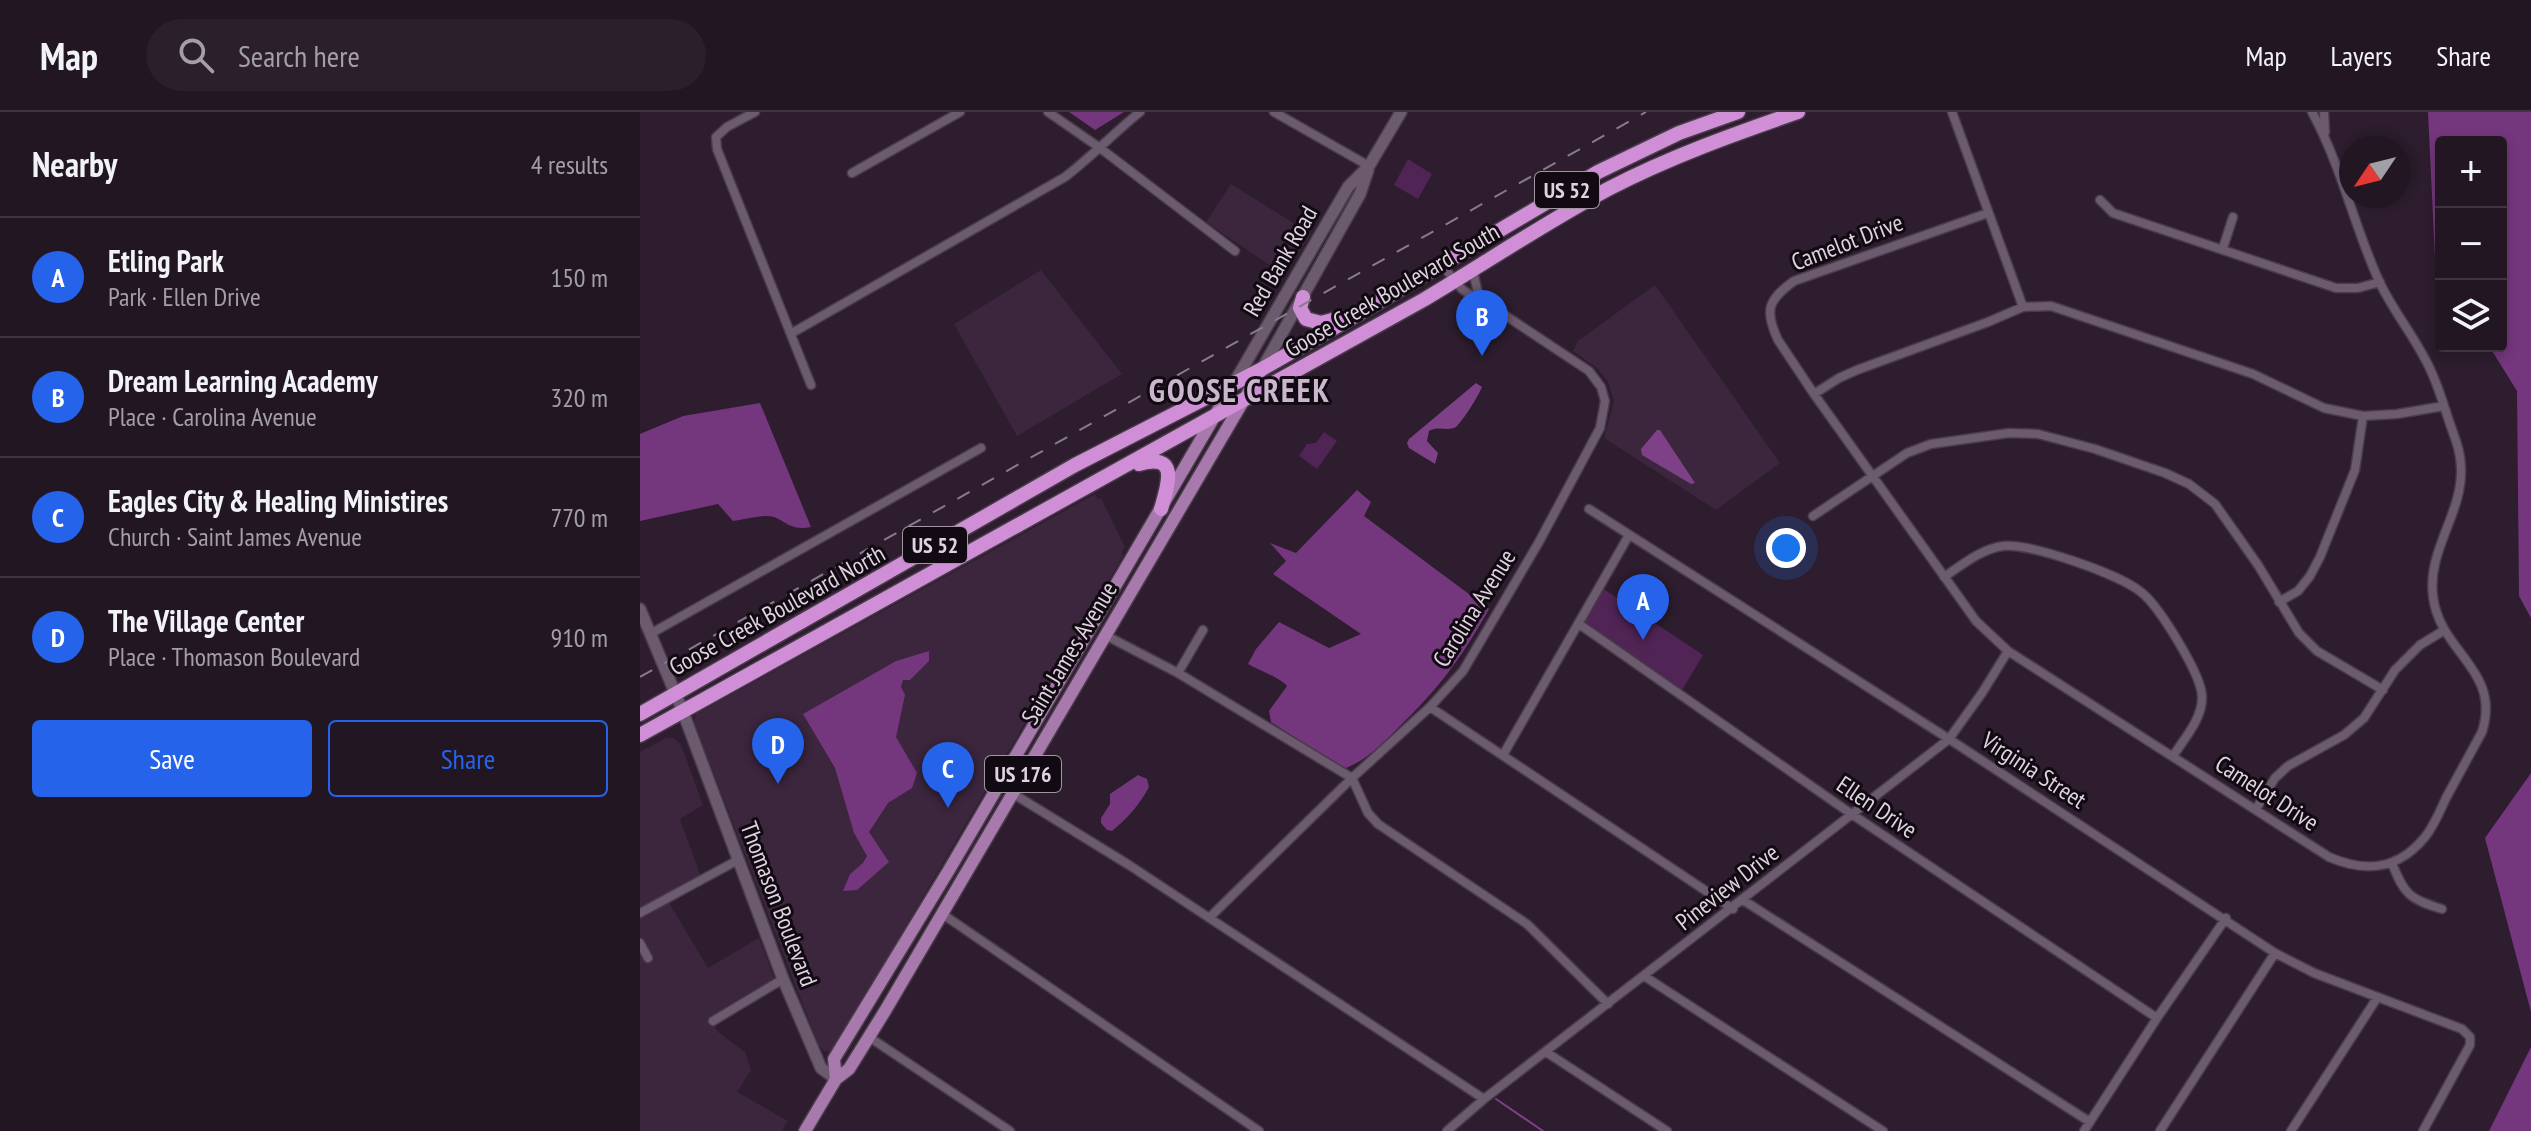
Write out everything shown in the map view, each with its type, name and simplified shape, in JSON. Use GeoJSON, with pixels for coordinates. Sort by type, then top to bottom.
{"type":"FeatureCollection","features":[{"type":"Feature","properties":{"kind":"highway","name":"Goose Creek Boulevard North"},"geometry":{"type":"LineString","coordinates":[[640,714],[1075,465],[1262,369],[1598,172],[1679,133],[1738,112]]}},
{"type":"Feature","properties":{"kind":"highway","name":"Goose Creek Boulevard South"},"geometry":{"type":"LineString","coordinates":[[640,735],[1454,282],[1551,220],[1652,167],[1798,112]]}},
{"type":"Feature","properties":{"kind":"highway"},"geometry":{"type":"LineString","coordinates":[[1303,297],[1301,312],[1312,322],[1321,323],[1360,313]]}},
{"type":"Feature","properties":{"kind":"highway"},"geometry":{"type":"LineString","coordinates":[[1119,470],[1144,462],[1162,463],[1169,474],[1169,483],[1161,509]]}},
{"type":"Feature","properties":{"kind":"main road","name":"Red Bank Road"},"geometry":{"type":"LineString","coordinates":[[1262,369],[1360,194],[1369,166],[1401,112]]}},
{"type":"Feature","properties":{"kind":"main road","name":"Red Bank Road"},"geometry":{"type":"LineString","coordinates":[[1234,383],[1348,187],[1369,166]]}},
{"type":"Feature","properties":{"kind":"main road","name":"Saint James Avenue"},"geometry":{"type":"LineString","coordinates":[[805,1131],[836,1079],[849,1069],[869,1037],[1262,369]]}},
{"type":"Feature","properties":{"kind":"main road","name":"Saint James Avenue"},"geometry":{"type":"LineString","coordinates":[[836,1079],[834,1059],[949,870],[1234,383]]}},
{"type":"Feature","properties":{"kind":"main road","name":"Thomason Boulevard"},"geometry":{"type":"LineString","coordinates":[[640,609],[683,712],[783,979],[821,1068],[836,1079]]}},
{"type":"Feature","properties":{"kind":"main road"},"geometry":{"type":"LineString","coordinates":[[1012,793],[1009,781],[1019,762],[1021,753],[1018,750]]}},
{"type":"Feature","properties":{"kind":"main road"},"geometry":{"type":"LineString","coordinates":[[941,913],[937,906],[949,870]]}},
{"type":"Feature","properties":{"kind":"street"},"geometry":{"type":"LineString","coordinates":[[755,112],[727,127],[716,137],[717,149],[811,385]]}},
{"type":"Feature","properties":{"kind":"street"},"geometry":{"type":"LineString","coordinates":[[852,173],[960,112]]}},
{"type":"Feature","properties":{"kind":"street"},"geometry":{"type":"LineString","coordinates":[[1048,112],[1235,251]]}},
{"type":"Feature","properties":{"kind":"street"},"geometry":{"type":"LineString","coordinates":[[792,333],[1065,177],[1140,112]]}},
{"type":"Feature","properties":{"kind":"street"},"geometry":{"type":"LineString","coordinates":[[1274,112],[1369,166]]}},
{"type":"Feature","properties":{"kind":"street"},"geometry":{"type":"LineString","coordinates":[[1952,112],[2023,307]]}},
{"type":"Feature","properties":{"kind":"street"},"geometry":{"type":"LineString","coordinates":[[2312,112],[2326,137],[2380,282],[2395,313],[2425,358],[2460,456],[2461,486],[2432,572],[2433,597],[2443,631],[2482,683],[2487,718],[2426,836],[2392,863],[2408,896],[2442,909]]}},
{"type":"Feature","properties":{"kind":"street"},"geometry":{"type":"LineString","coordinates":[[2324,112],[2326,137]]}},
{"type":"Feature","properties":{"kind":"street"},"geometry":{"type":"LineString","coordinates":[[2100,200],[2113,213],[2336,288],[2358,288],[2380,282]]}},
{"type":"Feature","properties":{"kind":"street","name":"Camelot Drive"},"geometry":{"type":"LineString","coordinates":[[1988,213],[1794,281],[1779,292],[1770,306],[1771,324],[1814,394],[1944,577],[1976,621],[2008,651],[2329,857],[2345,864],[2374,868],[2392,863]]}},
{"type":"Feature","properties":{"kind":"street"},"geometry":{"type":"LineString","coordinates":[[2223,248],[2233,217]]}},
{"type":"Feature","properties":{"kind":"street","name":"Carolina Avenue"},"geometry":{"type":"LineString","coordinates":[[1209,918],[1352,778],[1430,707],[1463,671],[1537,546],[1600,428],[1605,409],[1604,394],[1589,371],[1479,298],[1473,298],[1454,282],[1443,264]]}},
{"type":"Feature","properties":{"kind":"street"},"geometry":{"type":"LineString","coordinates":[[1473,271],[1479,298]]}},
{"type":"Feature","properties":{"kind":"street"},"geometry":{"type":"LineString","coordinates":[[1814,394],[1857,370],[2023,307],[2051,306],[2253,374],[2324,408],[2363,416],[2444,406]]}},
{"type":"Feature","properties":{"kind":"street"},"geometry":{"type":"LineString","coordinates":[[2279,602],[2298,591],[2320,557],[2355,470],[2363,416]]}},
{"type":"Feature","properties":{"kind":"street"},"geometry":{"type":"LineString","coordinates":[[1813,516],[1907,453],[1931,444],[2009,433],[2038,434],[2095,449],[2165,473],[2189,484],[2215,504],[2258,565],[2299,633],[2317,651],[2383,690]]}},
{"type":"Feature","properties":{"kind":"street"},"geometry":{"type":"LineString","coordinates":[[650,634],[981,448]]}},
{"type":"Feature","properties":{"kind":"street","name":"Virginia Street"},"geometry":{"type":"LineString","coordinates":[[1589,509],[2226,918],[2275,953],[2314,973],[2462,1029],[2470,1037],[2470,1045],[2423,1131]]}},
{"type":"Feature","properties":{"kind":"street"},"geometry":{"type":"LineString","coordinates":[[1503,755],[1629,535]]}},
{"type":"Feature","properties":{"kind":"street"},"geometry":{"type":"LineString","coordinates":[[1944,577],[1988,550],[2003,546],[2024,547],[2102,571],[2141,592],[2161,615],[2199,681],[2202,699],[2193,726],[2173,756]]}},
{"type":"Feature","properties":{"kind":"street","name":"Ellen Drive"},"geometry":{"type":"LineString","coordinates":[[1579,624],[1850,813],[2157,1018]]}},
{"type":"Feature","properties":{"kind":"street"},"geometry":{"type":"LineString","coordinates":[[1178,673],[1203,630]]}},
{"type":"Feature","properties":{"kind":"street"},"geometry":{"type":"LineString","coordinates":[[2256,809],[2275,778],[2288,766],[2344,735],[2364,718],[2395,670],[2420,645],[2443,631]]}},
{"type":"Feature","properties":{"kind":"street"},"geometry":{"type":"LineString","coordinates":[[1105,635],[1178,673],[1352,778],[1368,813],[1378,824],[1527,924],[1608,1004]]}},
{"type":"Feature","properties":{"kind":"street","name":"Pineview Drive"},"geometry":{"type":"LineString","coordinates":[[1447,1131],[1484,1099],[1733,909],[1850,813],[1949,739],[2008,651]]}},
{"type":"Feature","properties":{"kind":"street"},"geometry":{"type":"LineString","coordinates":[[1430,707],[1733,909]]}},
{"type":"Feature","properties":{"kind":"street"},"geometry":{"type":"LineString","coordinates":[[1012,793],[1129,865],[1484,1099]]}},
{"type":"Feature","properties":{"kind":"street"},"geometry":{"type":"LineString","coordinates":[[640,913],[738,860]]}},
{"type":"Feature","properties":{"kind":"street"},"geometry":{"type":"LineString","coordinates":[[1743,900],[2090,1122]]}},
{"type":"Feature","properties":{"kind":"street"},"geometry":{"type":"LineString","coordinates":[[941,913],[1259,1131]]}},
{"type":"Feature","properties":{"kind":"street"},"geometry":{"type":"LineString","coordinates":[[2084,1131],[2226,918]]}},
{"type":"Feature","properties":{"kind":"street"},"geometry":{"type":"LineString","coordinates":[[640,943],[648,958]]}},
{"type":"Feature","properties":{"kind":"street"},"geometry":{"type":"LineString","coordinates":[[2160,1131],[2275,953]]}},
{"type":"Feature","properties":{"kind":"street"},"geometry":{"type":"LineString","coordinates":[[1644,976],[1883,1131]]}},
{"type":"Feature","properties":{"kind":"street"},"geometry":{"type":"LineString","coordinates":[[713,1021],[783,979]]}},
{"type":"Feature","properties":{"kind":"street"},"geometry":{"type":"LineString","coordinates":[[2291,1131],[2377,998]]}},
{"type":"Feature","properties":{"kind":"street"},"geometry":{"type":"LineString","coordinates":[[869,1037],[1010,1131]]}},
{"type":"Feature","properties":{"kind":"street"},"geometry":{"type":"LineString","coordinates":[[1546,1052],[1667,1131]]}},
{"type":"Feature","properties":{"kind":"shaded area"},"geometry":{"type":"Polygon","coordinates":[[[1069,112],[1124,112],[1095,130],[1069,112]]]}},
{"type":"Feature","properties":{"kind":"shaded area"},"geometry":{"type":"Polygon","coordinates":[[[2428,112],[2531,112],[2531,618],[2519,596],[2517,391],[2493,352],[2507,352],[2507,136],[2435,136],[2435,258],[2428,112]]]}},
{"type":"Feature","properties":{"kind":"shaded area"},"geometry":{"type":"Polygon","coordinates":[[[1408,159],[1432,174],[1418,199],[1394,185],[1408,159]]]}},
{"type":"Feature","properties":{"kind":"shaded area"},"geometry":{"type":"Polygon","coordinates":[[[1231,184],[1311,234],[1284,275],[1206,222],[1231,184]]]}},
{"type":"Feature","properties":{"kind":"shaded area"},"geometry":{"type":"Polygon","coordinates":[[[1041,270],[1122,374],[1017,436],[954,324],[1041,270]]]}},
{"type":"Feature","properties":{"kind":"shaded area"},"geometry":{"type":"Polygon","coordinates":[[[1655,285],[1780,463],[1716,510],[1604,438],[1614,401],[1608,382],[1598,369],[1573,351],[1578,341],[1655,285]]]}},
{"type":"Feature","properties":{"kind":"shaded area"},"geometry":{"type":"Polygon","coordinates":[[[1476,383],[1482,387],[1456,427],[1429,431],[1427,441],[1438,453],[1435,464],[1409,448],[1409,439],[1476,383]]]}},
{"type":"Feature","properties":{"kind":"shaded area"},"geometry":{"type":"Polygon","coordinates":[[[760,403],[811,527],[791,526],[767,516],[733,521],[718,504],[640,521],[640,434],[683,416],[760,403]]]}},
{"type":"Feature","properties":{"kind":"shaded area"},"geometry":{"type":"Polygon","coordinates":[[[1660,430],[1695,483],[1691,484],[1642,455],[1641,449],[1660,430]]]}},
{"type":"Feature","properties":{"kind":"shaded area"},"geometry":{"type":"Polygon","coordinates":[[[1324,432],[1337,441],[1317,469],[1299,456],[1307,444],[1316,443],[1324,432]]]}},
{"type":"Feature","properties":{"kind":"shaded area"},"geometry":{"type":"Polygon","coordinates":[[[1357,490],[1371,502],[1364,516],[1489,609],[1459,658],[1426,700],[1373,752],[1344,769],[1271,722],[1269,711],[1287,686],[1248,664],[1256,649],[1279,622],[1329,648],[1361,634],[1273,574],[1286,561],[1270,543],[1296,553],[1357,490]]]}},
{"type":"Feature","properties":{"kind":"shaded area"},"geometry":{"type":"Polygon","coordinates":[[[1095,494],[1098,499],[1101,498],[1125,547],[1123,556],[835,1047],[824,1051],[818,1044],[694,722],[696,714],[1095,494]]]}},
{"type":"Feature","properties":{"kind":"shaded area"},"geometry":{"type":"Polygon","coordinates":[[[1602,588],[1703,655],[1681,692],[1585,625],[1583,622],[1602,588]]]}},
{"type":"Feature","properties":{"kind":"shaded area"},"geometry":{"type":"Polygon","coordinates":[[[929,651],[929,661],[910,680],[903,680],[901,687],[905,695],[896,737],[917,773],[912,788],[888,803],[869,832],[889,862],[857,890],[843,891],[850,874],[867,856],[854,833],[835,768],[803,714],[896,661],[929,651]]]}},
{"type":"Feature","properties":{"kind":"shaded area"},"geometry":{"type":"Polygon","coordinates":[[[666,738],[674,738],[681,745],[703,805],[680,819],[701,877],[665,896],[708,968],[759,938],[774,978],[710,1016],[718,1032],[745,1052],[751,1070],[737,1092],[788,1121],[782,1131],[640,1131],[640,752],[666,738]]]}},
{"type":"Feature","properties":{"kind":"shaded area"},"geometry":{"type":"Polygon","coordinates":[[[2531,773],[2531,1012],[2485,838],[2531,773]]]}},
{"type":"Feature","properties":{"kind":"shaded area"},"geometry":{"type":"Polygon","coordinates":[[[1138,775],[1147,779],[1149,787],[1146,793],[1123,822],[1112,831],[1107,830],[1101,818],[1110,804],[1110,794],[1138,775]]]}},
{"type":"Feature","properties":{"kind":"shaded area"},"geometry":{"type":"Polygon","coordinates":[[[2531,1047],[2531,1131],[2489,1131],[2531,1047]]]}},
{"type":"Feature","properties":{"kind":"waterway"},"geometry":{"type":"LineString","coordinates":[[1496,1099],[1543,1131]]}},
{"type":"Feature","properties":{"kind":"railway"},"geometry":{"type":"LineString","coordinates":[[640,677],[1646,112]]}},
{"type":"Feature","properties":{"kind":"place","name":"Dream Learning Academy"},"geometry":{"type":"Point","coordinates":[1482,356]}},
{"type":"Feature","properties":{"kind":"place","name":"Etling Park"},"geometry":{"type":"Point","coordinates":[1643,640]}},
{"type":"Feature","properties":{"kind":"place","name":"The Village Center"},"geometry":{"type":"Point","coordinates":[778,784]}},
{"type":"Feature","properties":{"kind":"place","name":"Eagles City & Healing Ministires"},"geometry":{"type":"Point","coordinates":[948,808]}},
{"type":"Feature","properties":{"kind":"district","name":"GOOSE CREEK"},"geometry":{"type":"Point","coordinates":[1240,390]}}]}
